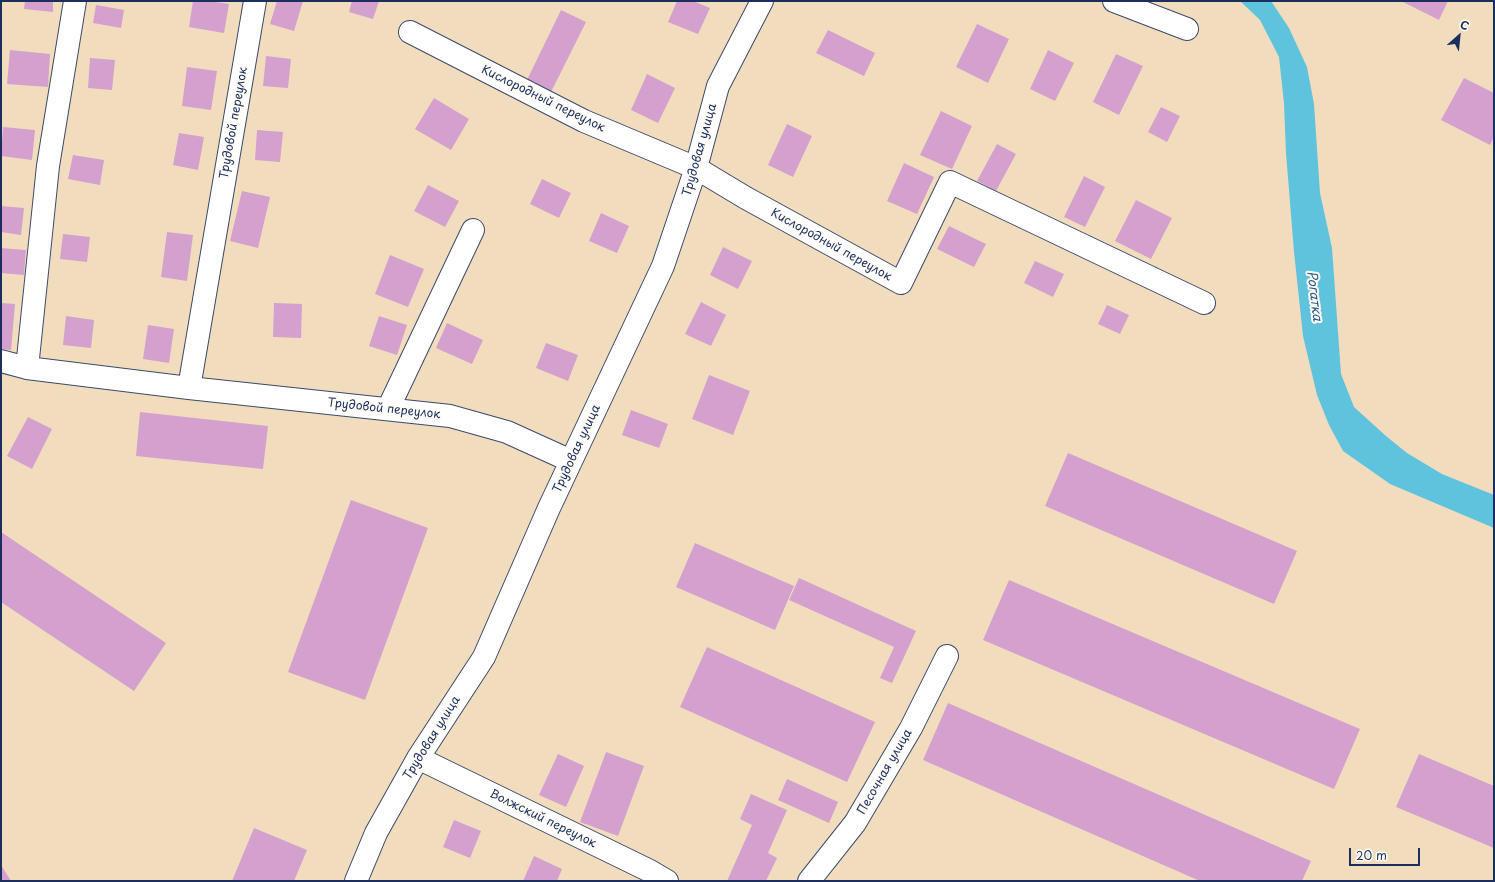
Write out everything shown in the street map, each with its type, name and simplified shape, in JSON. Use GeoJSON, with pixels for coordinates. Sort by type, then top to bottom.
{"type":"FeatureCollection","features":[{"type":"Feature","properties":{"kind":"street"},"geometry":{"type":"LineString","coordinates":[[28,368],[48,166],[75,1]]}},
{"type":"Feature","properties":{"kind":"street","name":"Трудовой переулок"},"geometry":{"type":"LineString","coordinates":[[189,388],[255,1]]}},
{"type":"Feature","properties":{"kind":"street","name":"Трудовая улица"},"geometry":{"type":"LineString","coordinates":[[356,881],[376,833],[418,758],[484,657],[549,508],[663,266],[696,168],[718,86],[762,1]]}},
{"type":"Feature","properties":{"kind":"street"},"geometry":{"type":"LineString","coordinates":[[1114,1],[1187,29]]}},
{"type":"Feature","properties":{"kind":"street","name":"Кислородный переулок"},"geometry":{"type":"LineString","coordinates":[[410,32],[584,121],[696,168],[901,283],[950,182],[1204,303]]}},
{"type":"Feature","properties":{"kind":"street"},"geometry":{"type":"LineString","coordinates":[[388,409],[473,230]]}},
{"type":"Feature","properties":{"kind":"street","name":"Трудовой переулок"},"geometry":{"type":"LineString","coordinates":[[1,361],[28,368],[189,388],[450,416],[506,432],[571,461]]}},
{"type":"Feature","properties":{"kind":"street","name":"Песочная улица"},"geometry":{"type":"LineString","coordinates":[[809,881],[855,823],[911,728],[947,656]]}},
{"type":"Feature","properties":{"kind":"street","name":"Волжский переулок"},"geometry":{"type":"LineString","coordinates":[[418,758],[650,871],[667,881]]}},
{"type":"Feature","properties":{"kind":"water","name":"Рогатка"},"geometry":{"type":"Polygon","coordinates":[[[1240,1],[1271,1],[1289,28],[1307,67],[1314,104],[1320,193],[1332,248],[1341,374],[1354,407],[1407,453],[1442,474],[1494,495],[1494,528],[1390,484],[1343,451],[1329,425],[1317,395],[1303,336],[1294,252],[1286,153],[1284,103],[1279,57],[1260,20],[1240,1]]]}},
{"type":"Feature","properties":{"kind":"building"},"geometry":{"type":"Polygon","coordinates":[[[25,1],[53,1],[53,12],[24,9],[25,1]]]}},
{"type":"Feature","properties":{"kind":"building"},"geometry":{"type":"Polygon","coordinates":[[[193,1],[209,1],[229,4],[224,33],[189,27],[193,1]]]}},
{"type":"Feature","properties":{"kind":"building"},"geometry":{"type":"Polygon","coordinates":[[[277,1],[303,1],[294,31],[270,24],[277,1]]]}},
{"type":"Feature","properties":{"kind":"building"},"geometry":{"type":"Polygon","coordinates":[[[352,1],[379,1],[373,19],[349,12],[352,1]]]}},
{"type":"Feature","properties":{"kind":"building"},"geometry":{"type":"Polygon","coordinates":[[[677,1],[693,1],[710,8],[698,34],[668,22],[677,1]]]}},
{"type":"Feature","properties":{"kind":"building"},"geometry":{"type":"Polygon","coordinates":[[[1401,1],[1448,1],[1439,20],[1401,1]]]}},
{"type":"Feature","properties":{"kind":"building"},"geometry":{"type":"Polygon","coordinates":[[[96,5],[124,10],[121,28],[93,23],[96,5]]]}},
{"type":"Feature","properties":{"kind":"building"},"geometry":{"type":"Polygon","coordinates":[[[561,10],[586,22],[551,92],[527,80],[561,10]]]}},
{"type":"Feature","properties":{"kind":"building"},"geometry":{"type":"Polygon","coordinates":[[[977,24],[1009,39],[988,83],[956,67],[977,24]]]}},
{"type":"Feature","properties":{"kind":"building"},"geometry":{"type":"Polygon","coordinates":[[[828,30],[875,53],[864,76],[816,53],[828,30]]]}},
{"type":"Feature","properties":{"kind":"building"},"geometry":{"type":"Polygon","coordinates":[[[10,50],[50,54],[48,87],[7,84],[10,50]]]}},
{"type":"Feature","properties":{"kind":"building"},"geometry":{"type":"Polygon","coordinates":[[[1048,50],[1074,63],[1055,101],[1030,89],[1048,50]]]}},
{"type":"Feature","properties":{"kind":"building"},"geometry":{"type":"Polygon","coordinates":[[[1116,54],[1143,66],[1119,115],[1093,102],[1116,54]]]}},
{"type":"Feature","properties":{"kind":"building"},"geometry":{"type":"Polygon","coordinates":[[[266,56],[291,59],[288,88],[263,86],[266,56]]]}},
{"type":"Feature","properties":{"kind":"building"},"geometry":{"type":"Polygon","coordinates":[[[90,58],[115,60],[112,90],[88,88],[90,58]]]}},
{"type":"Feature","properties":{"kind":"building"},"geometry":{"type":"Polygon","coordinates":[[[187,67],[217,71],[211,110],[182,106],[187,67]]]}},
{"type":"Feature","properties":{"kind":"building"},"geometry":{"type":"Polygon","coordinates":[[[647,74],[675,88],[658,123],[631,110],[647,74]]]}},
{"type":"Feature","properties":{"kind":"building"},"geometry":{"type":"Polygon","coordinates":[[[1464,78],[1494,93],[1494,137],[1490,145],[1441,120],[1464,78]]]}},
{"type":"Feature","properties":{"kind":"building"},"geometry":{"type":"Polygon","coordinates":[[[434,98],[469,119],[451,150],[415,129],[434,98]]]}},
{"type":"Feature","properties":{"kind":"building"},"geometry":{"type":"Polygon","coordinates":[[[1161,107],[1180,116],[1167,142],[1148,132],[1161,107]]]}},
{"type":"Feature","properties":{"kind":"building"},"geometry":{"type":"Polygon","coordinates":[[[941,111],[972,126],[952,169],[920,155],[941,111]]]}},
{"type":"Feature","properties":{"kind":"building"},"geometry":{"type":"Polygon","coordinates":[[[787,124],[812,136],[793,177],[768,165],[787,124]]]}},
{"type":"Feature","properties":{"kind":"building"},"geometry":{"type":"Polygon","coordinates":[[[3,127],[35,130],[32,160],[1,156],[3,127]]]}},
{"type":"Feature","properties":{"kind":"building"},"geometry":{"type":"Polygon","coordinates":[[[257,130],[283,132],[280,162],[255,160],[257,130]]]}},
{"type":"Feature","properties":{"kind":"building"},"geometry":{"type":"Polygon","coordinates":[[[179,133],[204,137],[198,170],[173,165],[179,133]]]}},
{"type":"Feature","properties":{"kind":"building"},"geometry":{"type":"Polygon","coordinates":[[[997,144],[1016,154],[996,191],[977,181],[997,144]]]}},
{"type":"Feature","properties":{"kind":"building"},"geometry":{"type":"Polygon","coordinates":[[[73,155],[104,160],[100,185],[68,179],[73,155]]]}},
{"type":"Feature","properties":{"kind":"building"},"geometry":{"type":"Polygon","coordinates":[[[904,163],[934,177],[917,214],[887,201],[904,163]]]}},
{"type":"Feature","properties":{"kind":"building"},"geometry":{"type":"Polygon","coordinates":[[[1084,176],[1105,187],[1085,227],[1064,217],[1084,176]]]}},
{"type":"Feature","properties":{"kind":"building"},"geometry":{"type":"Polygon","coordinates":[[[542,179],[571,193],[559,218],[530,204],[542,179]]]}},
{"type":"Feature","properties":{"kind":"building"},"geometry":{"type":"Polygon","coordinates":[[[428,185],[459,201],[445,227],[414,211],[428,185]]]}},
{"type":"Feature","properties":{"kind":"building"},"geometry":{"type":"Polygon","coordinates":[[[242,191],[270,197],[258,248],[230,241],[242,191]]]}},
{"type":"Feature","properties":{"kind":"building"},"geometry":{"type":"Polygon","coordinates":[[[1136,200],[1172,218],[1151,259],[1115,241],[1136,200]]]}},
{"type":"Feature","properties":{"kind":"building"},"geometry":{"type":"Polygon","coordinates":[[[1,206],[24,208],[21,235],[1,232],[1,206]]]}},
{"type":"Feature","properties":{"kind":"building"},"geometry":{"type":"Polygon","coordinates":[[[601,213],[629,226],[617,253],[589,241],[601,213]]]}},
{"type":"Feature","properties":{"kind":"building"},"geometry":{"type":"Polygon","coordinates":[[[949,226],[986,244],[974,267],[937,249],[949,226]]]}},
{"type":"Feature","properties":{"kind":"building"},"geometry":{"type":"Polygon","coordinates":[[[167,232],[193,235],[187,281],[161,277],[167,232]]]}},
{"type":"Feature","properties":{"kind":"building"},"geometry":{"type":"Polygon","coordinates":[[[63,234],[90,237],[87,262],[60,259],[63,234]]]}},
{"type":"Feature","properties":{"kind":"building"},"geometry":{"type":"Polygon","coordinates":[[[723,247],[752,261],[738,289],[710,275],[723,247]]]}},
{"type":"Feature","properties":{"kind":"building"},"geometry":{"type":"Polygon","coordinates":[[[1,248],[26,250],[24,275],[1,273],[1,248]]]}},
{"type":"Feature","properties":{"kind":"building"},"geometry":{"type":"Polygon","coordinates":[[[390,255],[424,269],[408,307],[375,294],[390,255]]]}},
{"type":"Feature","properties":{"kind":"building"},"geometry":{"type":"Polygon","coordinates":[[[1035,261],[1064,274],[1053,297],[1024,283],[1035,261]]]}},
{"type":"Feature","properties":{"kind":"building"},"geometry":{"type":"Polygon","coordinates":[[[701,302],[726,315],[711,346],[685,334],[701,302]]]}},
{"type":"Feature","properties":{"kind":"building"},"geometry":{"type":"Polygon","coordinates":[[[1,303],[15,304],[11,350],[1,349],[1,303]]]}},
{"type":"Feature","properties":{"kind":"building"},"geometry":{"type":"Polygon","coordinates":[[[274,303],[302,304],[301,338],[273,337],[274,303]]]}},
{"type":"Feature","properties":{"kind":"building"},"geometry":{"type":"Polygon","coordinates":[[[1107,305],[1129,315],[1120,334],[1098,324],[1107,305]]]}},
{"type":"Feature","properties":{"kind":"building"},"geometry":{"type":"Polygon","coordinates":[[[66,316],[94,320],[91,348],[63,345],[66,316]]]}},
{"type":"Feature","properties":{"kind":"building"},"geometry":{"type":"Polygon","coordinates":[[[379,316],[407,325],[397,355],[369,346],[379,316]]]}},
{"type":"Feature","properties":{"kind":"building"},"geometry":{"type":"Polygon","coordinates":[[[447,323],[483,340],[472,364],[436,348],[447,323]]]}},
{"type":"Feature","properties":{"kind":"building"},"geometry":{"type":"Polygon","coordinates":[[[148,325],[174,329],[169,363],[143,359],[148,325]]]}},
{"type":"Feature","properties":{"kind":"building"},"geometry":{"type":"Polygon","coordinates":[[[546,343],[578,355],[568,381],[536,368],[546,343]]]}},
{"type":"Feature","properties":{"kind":"building"},"geometry":{"type":"Polygon","coordinates":[[[709,375],[750,391],[733,435],[692,419],[709,375]]]}},
{"type":"Feature","properties":{"kind":"building"},"geometry":{"type":"Polygon","coordinates":[[[631,410],[668,424],[659,448],[622,435],[631,410]]]}},
{"type":"Feature","properties":{"kind":"building"},"geometry":{"type":"Polygon","coordinates":[[[140,412],[268,426],[263,469],[136,456],[140,412]]]}},
{"type":"Feature","properties":{"kind":"building"},"geometry":{"type":"Polygon","coordinates":[[[28,417],[52,429],[32,469],[7,456],[28,417]]]}},
{"type":"Feature","properties":{"kind":"building"},"geometry":{"type":"Polygon","coordinates":[[[1068,453],[1297,551],[1274,604],[1045,506],[1068,453]]]}},
{"type":"Feature","properties":{"kind":"building"},"geometry":{"type":"Polygon","coordinates":[[[351,500],[428,528],[365,700],[288,672],[351,500]]]}},
{"type":"Feature","properties":{"kind":"building"},"geometry":{"type":"Polygon","coordinates":[[[1,532],[166,643],[134,691],[1,602],[1,532]]]}},
{"type":"Feature","properties":{"kind":"building"},"geometry":{"type":"Polygon","coordinates":[[[695,543],[794,586],[775,630],[676,587],[695,543]]]}},
{"type":"Feature","properties":{"kind":"building"},"geometry":{"type":"Polygon","coordinates":[[[799,578],[916,631],[892,683],[880,678],[894,647],[789,600],[799,578]]]}},
{"type":"Feature","properties":{"kind":"building"},"geometry":{"type":"Polygon","coordinates":[[[1009,580],[1360,729],[1334,789],[983,640],[1009,580]]]}},
{"type":"Feature","properties":{"kind":"building"},"geometry":{"type":"Polygon","coordinates":[[[707,647],[875,722],[847,782],[680,707],[707,647]]]}},
{"type":"Feature","properties":{"kind":"building"},"geometry":{"type":"Polygon","coordinates":[[[948,703],[1311,861],[1302,881],[1200,881],[923,760],[948,703]]]}},
{"type":"Feature","properties":{"kind":"building"},"geometry":{"type":"Polygon","coordinates":[[[606,752],[644,766],[618,836],[580,822],[606,752]]]}},
{"type":"Feature","properties":{"kind":"building"},"geometry":{"type":"Polygon","coordinates":[[[558,754],[584,766],[566,807],[539,795],[558,754]]]}},
{"type":"Feature","properties":{"kind":"building"},"geometry":{"type":"Polygon","coordinates":[[[1419,754],[1494,786],[1494,848],[1396,807],[1419,754]]]}},
{"type":"Feature","properties":{"kind":"building"},"geometry":{"type":"Polygon","coordinates":[[[787,779],[838,802],[829,823],[778,800],[787,779]]]}},
{"type":"Feature","properties":{"kind":"building"},"geometry":{"type":"Polygon","coordinates":[[[751,794],[787,810],[768,853],[777,858],[766,881],[727,881],[752,825],[740,819],[751,794]]]}},
{"type":"Feature","properties":{"kind":"building"},"geometry":{"type":"Polygon","coordinates":[[[454,820],[481,831],[470,858],[443,847],[454,820]]]}},
{"type":"Feature","properties":{"kind":"building"},"geometry":{"type":"Polygon","coordinates":[[[254,828],[307,850],[294,881],[232,881],[254,828]]]}},
{"type":"Feature","properties":{"kind":"building"},"geometry":{"type":"Polygon","coordinates":[[[534,856],[562,869],[557,881],[523,881],[534,856]]]}},
{"type":"Feature","properties":{"kind":"building"},"geometry":{"type":"Polygon","coordinates":[[[1,865],[11,881],[1,881],[1,865]]]}}]}
